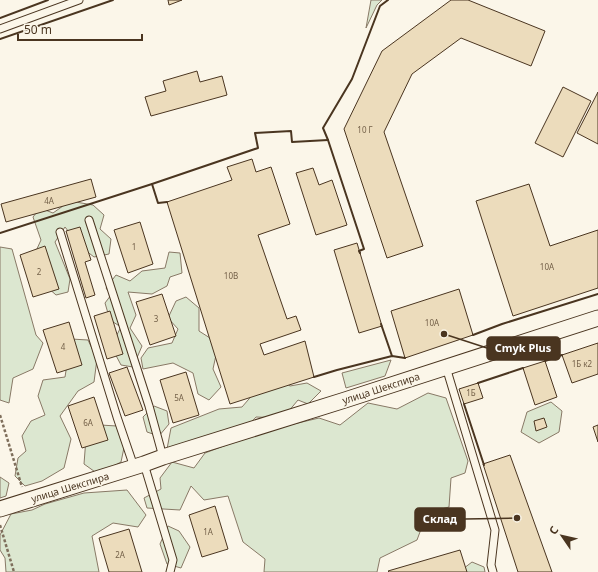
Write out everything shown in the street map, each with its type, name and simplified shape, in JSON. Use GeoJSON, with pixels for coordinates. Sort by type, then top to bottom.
{"type":"FeatureCollection","features":[{"type":"Feature","properties":{"kind":"street","name":"улица Шекспира"},"geometry":{"type":"LineString","coordinates":[[0,510],[27,500],[345,400],[598,318]]}},
{"type":"Feature","properties":{"kind":"lane"},"geometry":{"type":"LineString","coordinates":[[0,29],[79,0]]}},
{"type":"Feature","properties":{"kind":"lane"},"geometry":{"type":"LineString","coordinates":[[89,220],[149,406],[163,457]]}},
{"type":"Feature","properties":{"kind":"lane"},"geometry":{"type":"LineString","coordinates":[[60,232],[117,417],[139,465],[173,560],[170,572]]}},
{"type":"Feature","properties":{"kind":"lane"},"geometry":{"type":"LineString","coordinates":[[446,367],[495,530],[491,565],[493,572]]}},
{"type":"Feature","properties":{"kind":"path"},"geometry":{"type":"LineString","coordinates":[[0,415],[27,500]]}},
{"type":"Feature","properties":{"kind":"path"},"geometry":{"type":"LineString","coordinates":[[0,524],[14,572]]}},
{"type":"Feature","properties":{"kind":"green space"},"geometry":{"type":"Polygon","coordinates":[[[371,0],[382,0],[377,5],[366,28],[371,0]]]}},
{"type":"Feature","properties":{"kind":"green space"},"geometry":{"type":"Polygon","coordinates":[[[70,201],[93,205],[104,215],[100,229],[111,239],[109,254],[94,257],[80,246],[65,227],[55,242],[70,279],[68,292],[56,295],[37,278],[31,262],[41,240],[33,217],[40,208],[53,213],[70,201]]]}},
{"type":"Feature","properties":{"kind":"green space"},"geometry":{"type":"Polygon","coordinates":[[[0,247],[12,249],[36,335],[43,343],[33,369],[13,378],[9,403],[0,400],[0,247]]]}},
{"type":"Feature","properties":{"kind":"green space"},"geometry":{"type":"Polygon","coordinates":[[[169,252],[180,253],[182,273],[170,277],[167,286],[152,294],[128,292],[136,315],[130,328],[142,346],[133,367],[121,365],[111,346],[121,327],[110,320],[105,303],[111,295],[106,288],[116,275],[130,281],[142,271],[165,268],[169,252]]]}},
{"type":"Feature","properties":{"kind":"green space"},"geometry":{"type":"Polygon","coordinates":[[[186,297],[199,308],[199,331],[210,338],[216,355],[213,369],[221,387],[209,400],[198,394],[193,373],[173,363],[143,369],[141,358],[148,348],[172,343],[178,329],[168,318],[176,301],[186,297]]]}},
{"type":"Feature","properties":{"kind":"green space"},"geometry":{"type":"Polygon","coordinates":[[[71,339],[88,340],[97,359],[94,382],[78,391],[60,416],[71,439],[64,468],[42,481],[25,486],[15,476],[18,458],[26,451],[22,436],[31,421],[45,415],[38,396],[43,380],[65,377],[71,339]]]}},
{"type":"Feature","properties":{"kind":"green space"},"geometry":{"type":"Polygon","coordinates":[[[391,360],[385,376],[346,388],[342,373],[391,360]]]}},
{"type":"Feature","properties":{"kind":"green space"},"geometry":{"type":"Polygon","coordinates":[[[278,378],[290,386],[307,383],[321,391],[308,404],[298,400],[283,418],[256,417],[245,429],[167,449],[171,428],[219,409],[242,407],[261,385],[278,378]]]}},
{"type":"Feature","properties":{"kind":"green space"},"geometry":{"type":"Polygon","coordinates":[[[428,393],[446,398],[468,461],[465,473],[451,478],[449,507],[427,513],[417,540],[380,558],[377,572],[264,572],[265,559],[243,542],[228,496],[204,500],[191,486],[180,510],[147,508],[144,498],[161,489],[160,478],[172,462],[194,468],[205,453],[264,431],[319,418],[340,425],[368,403],[397,409],[428,393]]]}},
{"type":"Feature","properties":{"kind":"green space"},"geometry":{"type":"Polygon","coordinates":[[[551,402],[562,411],[559,432],[539,443],[521,432],[527,412],[551,402]]]}},
{"type":"Feature","properties":{"kind":"green space"},"geometry":{"type":"Polygon","coordinates":[[[154,406],[167,411],[169,424],[159,436],[147,432],[143,417],[154,406]]]}},
{"type":"Feature","properties":{"kind":"green space"},"geometry":{"type":"Polygon","coordinates":[[[100,425],[117,426],[126,438],[121,462],[98,474],[84,464],[86,438],[100,425]]]}},
{"type":"Feature","properties":{"kind":"green space"},"geometry":{"type":"Polygon","coordinates":[[[0,477],[9,483],[6,496],[0,498],[0,477]]]}},
{"type":"Feature","properties":{"kind":"green space"},"geometry":{"type":"Polygon","coordinates":[[[127,490],[146,515],[138,527],[113,523],[92,536],[99,572],[6,572],[5,558],[0,550],[0,535],[11,514],[32,510],[45,504],[84,493],[127,490]]]}},
{"type":"Feature","properties":{"kind":"green space"},"geometry":{"type":"Polygon","coordinates":[[[168,526],[179,531],[190,547],[181,568],[167,564],[160,544],[168,526]]]}},
{"type":"Feature","properties":{"kind":"green space"},"geometry":{"type":"Polygon","coordinates":[[[472,562],[484,567],[485,572],[459,572],[472,562]]]}},
{"type":"Feature","properties":{"kind":"building"},"geometry":{"type":"Polygon","coordinates":[[[168,0],[182,0],[169,5],[168,0]]]}},
{"type":"Feature","properties":{"kind":"building"},"geometry":{"type":"Polygon","coordinates":[[[451,0],[468,0],[545,31],[531,66],[461,38],[412,74],[384,132],[423,246],[387,258],[344,129],[382,51],[451,0]]]}},
{"type":"Feature","properties":{"kind":"building"},"geometry":{"type":"Polygon","coordinates":[[[197,71],[200,82],[222,76],[227,95],[151,116],[145,97],[166,91],[163,81],[197,71]]]}},
{"type":"Feature","properties":{"kind":"building"},"geometry":{"type":"Polygon","coordinates":[[[563,87],[591,101],[563,157],[535,143],[563,87]]]}},
{"type":"Feature","properties":{"kind":"building"},"geometry":{"type":"Polygon","coordinates":[[[598,92],[598,144],[577,133],[598,92]]]}},
{"type":"Feature","properties":{"kind":"building"},"geometry":{"type":"Polygon","coordinates":[[[252,159],[256,172],[271,167],[290,224],[258,235],[287,319],[296,316],[301,330],[260,344],[264,355],[305,341],[314,377],[230,404],[167,202],[232,180],[227,167],[252,159]]]}},
{"type":"Feature","properties":{"kind":"building"},"geometry":{"type":"Polygon","coordinates":[[[313,168],[319,185],[332,180],[347,225],[316,235],[296,173],[313,168]]]}},
{"type":"Feature","properties":{"kind":"building"},"geometry":{"type":"Polygon","coordinates":[[[91,179],[96,197],[6,222],[1,204],[91,179]]]}},
{"type":"Feature","properties":{"kind":"building"},"geometry":{"type":"Polygon","coordinates":[[[529,184],[550,246],[598,230],[598,288],[513,316],[476,201],[529,184]]]}},
{"type":"Feature","properties":{"kind":"building"},"geometry":{"type":"Polygon","coordinates":[[[140,222],[153,264],[128,273],[114,230],[140,222]]]}},
{"type":"Feature","properties":{"kind":"building"},"geometry":{"type":"Polygon","coordinates":[[[80,227],[91,260],[85,262],[95,295],[86,298],[66,231],[80,227]]]}},
{"type":"Feature","properties":{"kind":"building"},"geometry":{"type":"Polygon","coordinates":[[[357,243],[382,326],[359,333],[334,250],[357,243]]]}},
{"type":"Feature","properties":{"kind":"building"},"geometry":{"type":"Polygon","coordinates":[[[45,246],[59,289],[33,297],[20,255],[45,246]]]}},
{"type":"Feature","properties":{"kind":"building"},"geometry":{"type":"Polygon","coordinates":[[[459,289],[473,335],[405,358],[391,311],[459,289]]]}},
{"type":"Feature","properties":{"kind":"building"},"geometry":{"type":"Polygon","coordinates":[[[162,294],[176,336],[150,345],[136,302],[162,294]]]}},
{"type":"Feature","properties":{"kind":"building"},"geometry":{"type":"Polygon","coordinates":[[[110,311],[123,354],[107,359],[94,316],[110,311]]]}},
{"type":"Feature","properties":{"kind":"building"},"geometry":{"type":"Polygon","coordinates":[[[69,322],[82,365],[57,373],[43,330],[69,322]]]}},
{"type":"Feature","properties":{"kind":"building"},"geometry":{"type":"Polygon","coordinates":[[[598,343],[598,374],[572,383],[562,355],[598,343]]]}},
{"type":"Feature","properties":{"kind":"building"},"geometry":{"type":"Polygon","coordinates":[[[545,361],[557,397],[535,405],[523,368],[545,361]]]}},
{"type":"Feature","properties":{"kind":"building"},"geometry":{"type":"Polygon","coordinates":[[[127,367],[143,410],[125,416],[109,373],[127,367]]]}},
{"type":"Feature","properties":{"kind":"building"},"geometry":{"type":"Polygon","coordinates":[[[186,372],[199,415],[173,423],[160,380],[186,372]]]}},
{"type":"Feature","properties":{"kind":"building"},"geometry":{"type":"Polygon","coordinates":[[[478,383],[483,398],[464,404],[459,389],[478,383]]]}},
{"type":"Feature","properties":{"kind":"building"},"geometry":{"type":"Polygon","coordinates":[[[94,397],[108,440],[82,448],[68,406],[94,397]]]}},
{"type":"Feature","properties":{"kind":"building"},"geometry":{"type":"Polygon","coordinates":[[[544,418],[547,427],[536,431],[534,421],[544,418]]]}},
{"type":"Feature","properties":{"kind":"building"},"geometry":{"type":"Polygon","coordinates":[[[598,425],[598,442],[593,427],[598,425]]]}},
{"type":"Feature","properties":{"kind":"building"},"geometry":{"type":"Polygon","coordinates":[[[510,455],[552,572],[518,572],[483,464],[510,455]]]}},
{"type":"Feature","properties":{"kind":"building"},"geometry":{"type":"Polygon","coordinates":[[[215,506],[228,549],[202,557],[189,515],[215,506]]]}},
{"type":"Feature","properties":{"kind":"building"},"geometry":{"type":"Polygon","coordinates":[[[129,529],[142,572],[109,572],[99,538],[129,529]]]}},
{"type":"Feature","properties":{"kind":"building"},"geometry":{"type":"Polygon","coordinates":[[[460,550],[467,572],[388,571],[460,550]]]}},
{"type":"Feature","properties":{"kind":"wall"},"geometry":{"type":"LineString","coordinates":[[0,18],[48,0]]}},
{"type":"Feature","properties":{"kind":"wall"},"geometry":{"type":"LineString","coordinates":[[0,39],[113,0]]}},
{"type":"Feature","properties":{"kind":"wall"},"geometry":{"type":"LineString","coordinates":[[360,253],[359,251],[364,249],[323,128],[352,79],[380,6],[388,0]]}},
{"type":"Feature","properties":{"kind":"wall"},"geometry":{"type":"LineString","coordinates":[[0,233],[258,148],[255,133],[291,131],[292,142],[328,140]]}},
{"type":"Feature","properties":{"kind":"wall"},"geometry":{"type":"LineString","coordinates":[[152,184],[158,203],[167,202]]}},
{"type":"Feature","properties":{"kind":"wall"},"geometry":{"type":"LineString","coordinates":[[473,335],[502,324],[598,294]]}},
{"type":"Feature","properties":{"kind":"wall"},"geometry":{"type":"LineString","coordinates":[[381,324],[392,356]]}},
{"type":"Feature","properties":{"kind":"wall"},"geometry":{"type":"LineString","coordinates":[[545,361],[562,355]]}},
{"type":"Feature","properties":{"kind":"wall"},"geometry":{"type":"LineString","coordinates":[[314,377],[392,356],[405,358]]}},
{"type":"Feature","properties":{"kind":"wall"},"geometry":{"type":"LineString","coordinates":[[478,383],[523,368]]}},
{"type":"Feature","properties":{"kind":"wall"},"geometry":{"type":"LineString","coordinates":[[464,404],[484,465]]}},
{"type":"Feature","properties":{"kind":"place","name":"Cmyk Plus"},"geometry":{"type":"Point","coordinates":[444,334]}},
{"type":"Feature","properties":{"kind":"place","name":"Склад"},"geometry":{"type":"Point","coordinates":[517,518]}}]}
